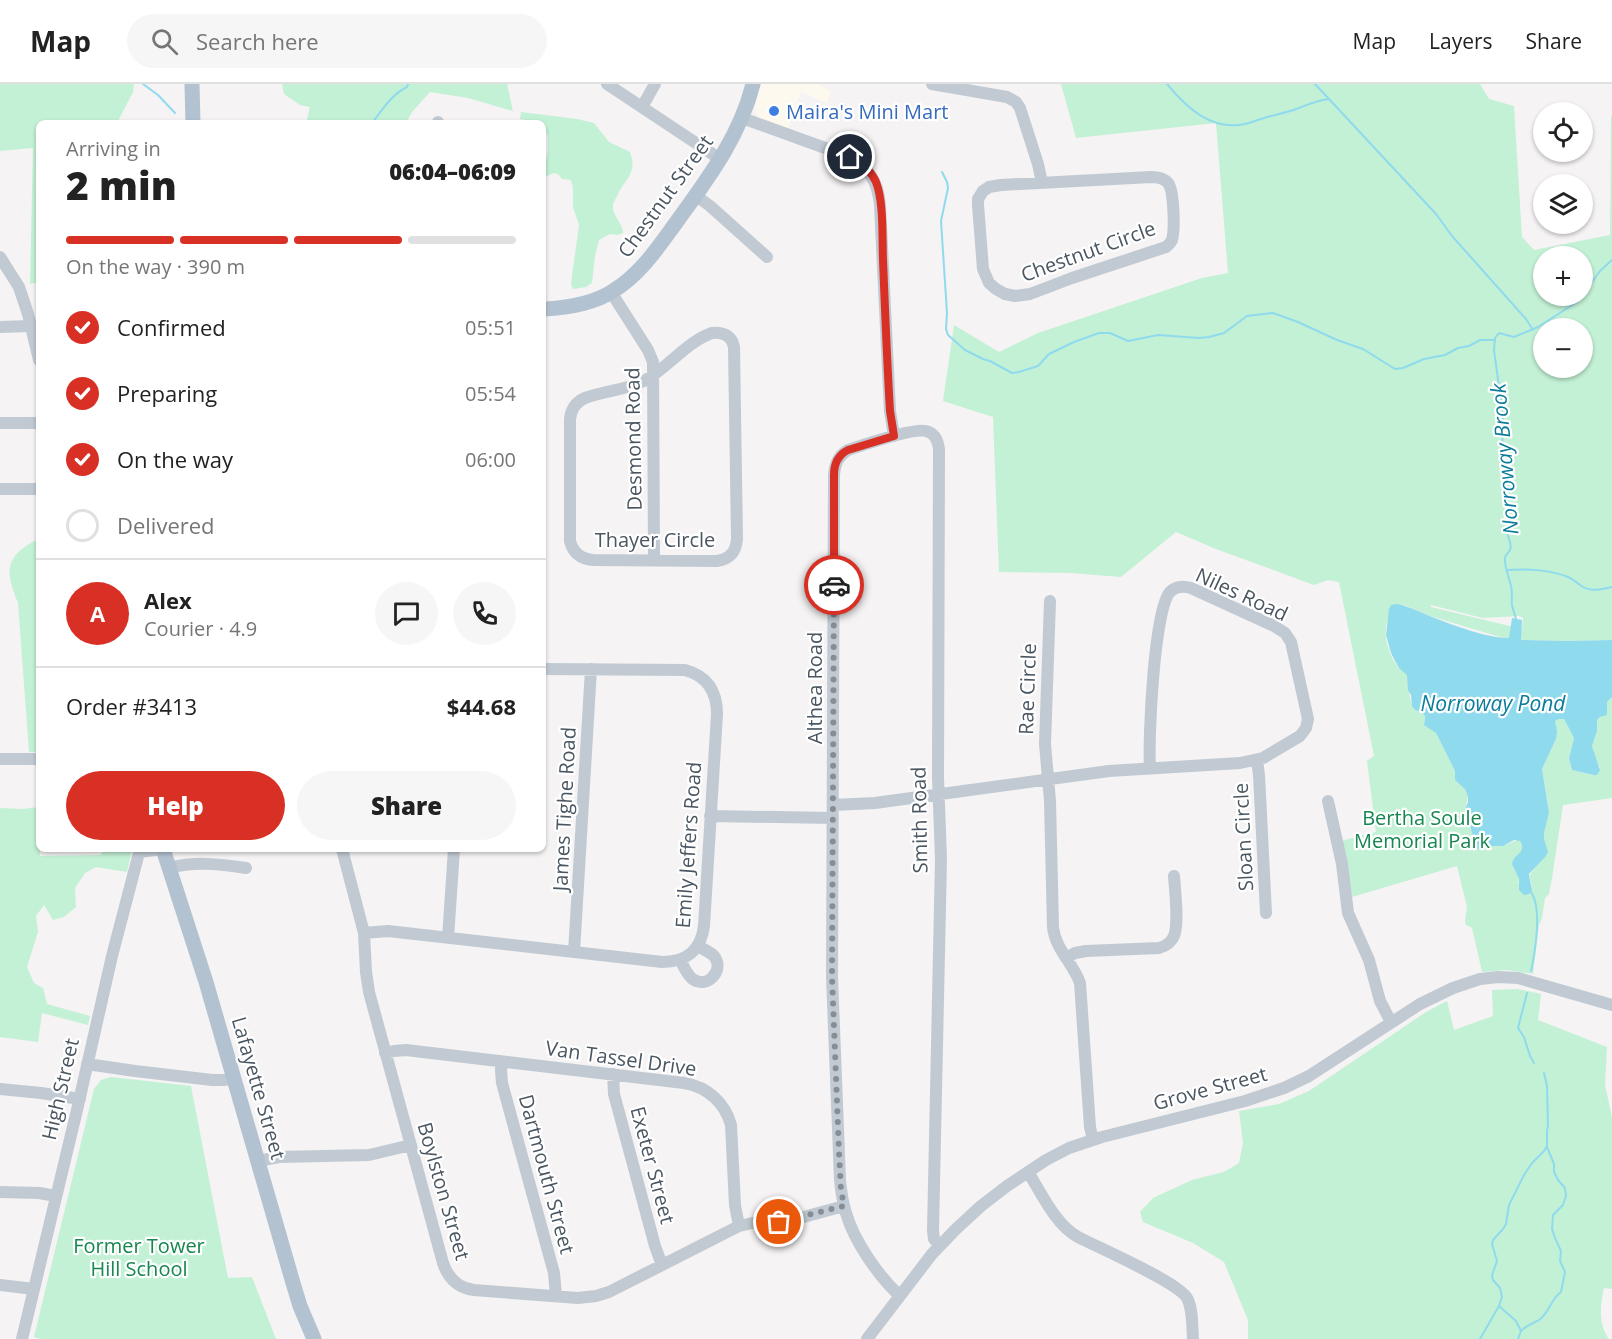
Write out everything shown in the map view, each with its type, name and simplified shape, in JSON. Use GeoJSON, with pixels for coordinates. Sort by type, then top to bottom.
{"type":"FeatureCollection","features":[{"type":"Feature","properties":{"kind":"main road"},"geometry":{"type":"LineString","coordinates":[[192,84],[192,120]]}},
{"type":"Feature","properties":{"kind":"main road","name":"Chestnut Street"},"geometry":{"type":"LineString","coordinates":[[546,309],[580,304],[611,292],[630,279],[644,264],[720,159],[735,134],[753,84]]}},
{"type":"Feature","properties":{"kind":"main road","name":"Lafayette Street"},"geometry":{"type":"LineString","coordinates":[[164,852],[202,967],[296,1293],[314,1339]]}},
{"type":"Feature","properties":{"kind":"street"},"geometry":{"type":"LineString","coordinates":[[608,84],[720,159]]}},
{"type":"Feature","properties":{"kind":"street"},"geometry":{"type":"LineString","coordinates":[[642,107],[655,84]]}},
{"type":"Feature","properties":{"kind":"street"},"geometry":{"type":"LineString","coordinates":[[932,84],[1003,96],[1016,102],[1038,164],[1042,183]]}},
{"type":"Feature","properties":{"kind":"street"},"geometry":{"type":"LineString","coordinates":[[742,118],[850,157],[865,167],[874,179],[878,188],[880,205],[890,411],[894,436]]}},
{"type":"Feature","properties":{"kind":"street","name":"Chestnut Circle"},"geometry":{"type":"LineString","coordinates":[[1151,177],[1163,179],[1168,183],[1172,193],[1173,234],[1171,242],[1162,249],[1030,294],[1015,296],[1005,294],[989,283],[983,269],[978,199],[983,191],[993,186],[1042,183],[1151,177]]}},
{"type":"Feature","properties":{"kind":"street"},"geometry":{"type":"LineString","coordinates":[[695,195],[768,257]]}},
{"type":"Feature","properties":{"kind":"street"},"geometry":{"type":"LineString","coordinates":[[0,257],[17,283],[36,347]]}},
{"type":"Feature","properties":{"kind":"street","name":"Desmond Road"},"geometry":{"type":"LineString","coordinates":[[611,292],[651,354],[653,362],[654,560]]}},
{"type":"Feature","properties":{"kind":"street"},"geometry":{"type":"LineString","coordinates":[[0,327],[31,326]]}},
{"type":"Feature","properties":{"kind":"street","name":"Thayer Circle"},"geometry":{"type":"LineString","coordinates":[[716,332],[723,333],[732,340],[735,351],[736,548],[729,557],[721,560],[654,560],[584,558],[572,549],[570,537],[570,419],[573,407],[585,398],[636,385],[700,339],[716,332]]}},
{"type":"Feature","properties":{"kind":"street"},"geometry":{"type":"LineString","coordinates":[[0,423],[36,423]]}},
{"type":"Feature","properties":{"kind":"street","name":"Smith Road"},"geometry":{"type":"LineString","coordinates":[[894,436],[927,431],[936,439],[939,449],[938,771],[941,859],[933,1233],[939,1245]]}},
{"type":"Feature","properties":{"kind":"street","name":"Althea Road"},"geometry":{"type":"LineString","coordinates":[[894,436],[845,452],[837,461],[834,470],[833,994],[839,1152],[844,1206],[851,1228],[860,1243],[885,1281],[900,1296]]}},
{"type":"Feature","properties":{"kind":"street"},"geometry":{"type":"LineString","coordinates":[[0,489],[36,489]]}},
{"type":"Feature","properties":{"kind":"street","name":"Niles Road"},"geometry":{"type":"LineString","coordinates":[[710,816],[833,811],[867,804],[1109,771],[1240,762],[1257,760],[1297,738],[1306,728],[1308,720],[1291,642],[1285,633],[1196,590],[1182,587],[1174,589],[1167,595],[1157,634],[1150,768]]}},
{"type":"Feature","properties":{"kind":"street","name":"Rae Circle"},"geometry":{"type":"LineString","coordinates":[[1050,601],[1045,744],[1054,931],[1058,945],[1078,977],[1081,990],[1089,1121],[1093,1140]]}},
{"type":"Feature","properties":{"kind":"street","name":"Emily Jeffers Road"},"geometry":{"type":"LineString","coordinates":[[546,669],[685,670],[707,682],[713,692],[717,708],[704,926],[698,946],[680,960]]}},
{"type":"Feature","properties":{"kind":"street","name":"James Tighe Road"},"geometry":{"type":"LineString","coordinates":[[574,952],[591,669]]}},
{"type":"Feature","properties":{"kind":"street"},"geometry":{"type":"LineString","coordinates":[[0,759],[36,759]]}},
{"type":"Feature","properties":{"kind":"street","name":"Sloan Circle"},"geometry":{"type":"LineString","coordinates":[[1257,760],[1266,913]]}},
{"type":"Feature","properties":{"kind":"street"},"geometry":{"type":"LineString","coordinates":[[1328,801],[1350,918],[1369,960],[1380,1001],[1391,1022]]}},
{"type":"Feature","properties":{"kind":"street","name":"High Street"},"geometry":{"type":"LineString","coordinates":[[22,1339],[138,852]]}},
{"type":"Feature","properties":{"kind":"street","name":"Boylston Street"},"geometry":{"type":"LineString","coordinates":[[343,852],[364,933],[367,985],[385,1053],[443,1263],[446,1272],[460,1286],[469,1290],[584,1298],[596,1296],[609,1292],[739,1226],[757,1222],[785,1222],[844,1206]]}},
{"type":"Feature","properties":{"kind":"street"},"geometry":{"type":"LineString","coordinates":[[448,938],[454,852]]}},
{"type":"Feature","properties":{"kind":"street"},"geometry":{"type":"LineString","coordinates":[[169,868],[201,863],[246,868]]}},
{"type":"Feature","properties":{"kind":"street"},"geometry":{"type":"LineString","coordinates":[[1066,958],[1086,951],[1155,948],[1166,945],[1176,931],[1174,876]]}},
{"type":"Feature","properties":{"kind":"street"},"geometry":{"type":"LineString","coordinates":[[364,933],[388,931],[662,962],[680,960],[694,980],[704,982],[713,977],[717,969],[716,960],[698,946]]}},
{"type":"Feature","properties":{"kind":"street","name":"Grove Street"},"geometry":{"type":"LineString","coordinates":[[867,1339],[939,1245],[990,1199],[1056,1154],[1093,1140],[1245,1101],[1284,1088],[1309,1076],[1438,994],[1468,983],[1491,977],[1509,976],[1612,1005]]}},
{"type":"Feature","properties":{"kind":"street","name":"Van Tassel Drive"},"geometry":{"type":"LineString","coordinates":[[385,1053],[406,1050],[690,1084],[705,1090],[721,1104],[728,1114],[732,1131],[735,1205],[739,1226]]}},
{"type":"Feature","properties":{"kind":"street","name":"Dartmouth Street"},"geometry":{"type":"LineString","coordinates":[[501,1061],[502,1083],[554,1273],[556,1296]]}},
{"type":"Feature","properties":{"kind":"street"},"geometry":{"type":"LineString","coordinates":[[87,1064],[212,1080],[234,1078]]}},
{"type":"Feature","properties":{"kind":"street","name":"Exeter Street"},"geometry":{"type":"LineString","coordinates":[[613,1074],[613,1089],[662,1265]]}},
{"type":"Feature","properties":{"kind":"street"},"geometry":{"type":"LineString","coordinates":[[0,1089],[80,1099]]}},
{"type":"Feature","properties":{"kind":"street"},"geometry":{"type":"LineString","coordinates":[[258,1161],[279,1157],[369,1155],[411,1145]]}},
{"type":"Feature","properties":{"kind":"street"},"geometry":{"type":"LineString","coordinates":[[1028,1172],[1057,1218],[1073,1235],[1167,1281],[1181,1291],[1188,1299],[1193,1339]]}},
{"type":"Feature","properties":{"kind":"street"},"geometry":{"type":"LineString","coordinates":[[0,1192],[56,1196]]}},
{"type":"Feature","properties":{"kind":"street"},"geometry":{"type":"LineString","coordinates":[[0,1285],[34,1289]]}},
{"type":"Feature","properties":{"kind":"shaded area"},"geometry":{"type":"Polygon","coordinates":[[[761,84],[819,84],[831,91],[827,103],[801,92],[788,129],[761,119],[757,115],[755,106],[761,84]]]}},
{"type":"Feature","properties":{"kind":"green space"},"geometry":{"type":"Polygon","coordinates":[[[0,84],[134,84],[133,92],[119,120],[36,120],[36,283],[30,284],[33,148],[0,151],[0,84]]]}},
{"type":"Feature","properties":{"kind":"green space"},"geometry":{"type":"Polygon","coordinates":[[[282,84],[507,84],[513,111],[468,98],[430,92],[408,120],[307,120],[310,107],[300,105],[284,94],[282,84]]]}},
{"type":"Feature","properties":{"kind":"green space","name":"Bertha Soule Memorial Park"},"geometry":{"type":"Polygon","coordinates":[[[1061,84],[1480,84],[1489,99],[1514,106],[1522,237],[1533,249],[1533,306],[1593,306],[1593,246],[1554,246],[1610,235],[1612,114],[1612,640],[1521,640],[1500,637],[1430,616],[1405,605],[1390,617],[1386,628],[1387,642],[1392,656],[1398,667],[1408,676],[1408,689],[1413,707],[1424,714],[1424,723],[1436,733],[1455,771],[1455,776],[1465,789],[1468,797],[1465,809],[1474,841],[1493,846],[1506,845],[1519,840],[1521,843],[1521,854],[1514,868],[1519,879],[1518,884],[1532,887],[1529,876],[1543,857],[1544,833],[1549,813],[1542,769],[1556,739],[1555,721],[1564,719],[1574,738],[1569,758],[1572,770],[1594,775],[1600,768],[1592,746],[1597,720],[1602,716],[1607,702],[1612,697],[1612,798],[1563,805],[1549,894],[1545,898],[1539,925],[1533,974],[1507,970],[1482,972],[1472,928],[1466,925],[1465,921],[1467,907],[1457,866],[1352,897],[1341,841],[1376,832],[1367,761],[1374,756],[1339,582],[1328,580],[1314,585],[1176,532],[1121,577],[1071,573],[999,572],[993,417],[943,401],[954,325],[999,352],[1038,333],[1202,278],[1228,273],[1216,123],[1076,138],[1061,84]],[[1431,605],[1431,607],[1522,629],[1523,618],[1519,616],[1483,618],[1431,605]]]}},
{"type":"Feature","properties":{"kind":"green space"},"geometry":{"type":"Polygon","coordinates":[[[521,112],[594,123],[609,142],[630,152],[632,171],[613,205],[623,233],[610,234],[599,240],[592,283],[586,287],[573,289],[571,284],[579,225],[573,207],[571,180],[562,179],[554,173],[546,177],[548,137],[546,120],[520,119],[521,112]]]}},
{"type":"Feature","properties":{"kind":"green space"},"geometry":{"type":"Polygon","coordinates":[[[35,541],[36,752],[29,752],[18,603],[12,587],[10,572],[13,558],[35,541]]]}},
{"type":"Feature","properties":{"kind":"green space"},"geometry":{"type":"Polygon","coordinates":[[[36,807],[36,852],[40,852],[40,856],[131,852],[127,872],[96,867],[85,873],[75,888],[76,907],[64,917],[53,920],[44,905],[36,916],[38,932],[27,967],[34,983],[43,988],[47,1004],[90,1016],[88,1025],[42,1013],[38,1042],[0,1037],[0,808],[36,807]]]}},
{"type":"Feature","properties":{"kind":"green space"},"geometry":{"type":"Polygon","coordinates":[[[1518,989],[1541,994],[1538,1020],[1607,1047],[1605,1085],[1612,1117],[1612,1289],[1604,1288],[1601,1315],[1605,1333],[1609,1339],[1248,1339],[1248,1320],[1224,1262],[1193,1243],[1143,1222],[1140,1212],[1153,1198],[1192,1180],[1224,1172],[1239,1163],[1243,1143],[1239,1111],[1279,1104],[1309,1091],[1426,1012],[1447,1001],[1454,1030],[1493,1016],[1492,990],[1518,989]]]}},
{"type":"Feature","properties":{"kind":"green space","name":"Former Tower Hill School"},"geometry":{"type":"Polygon","coordinates":[[[111,1077],[191,1086],[228,1278],[252,1277],[276,1339],[40,1339],[34,1337],[94,1089],[101,1080],[111,1077]]]}},
{"type":"Feature","properties":{"kind":"water","name":"Norroway Pond"},"geometry":{"type":"Polygon","coordinates":[[[1397,604],[1490,636],[1509,638],[1512,618],[1522,620],[1521,640],[1612,640],[1612,697],[1607,702],[1607,715],[1597,720],[1597,731],[1592,746],[1600,770],[1597,775],[1572,770],[1569,758],[1574,738],[1564,719],[1555,721],[1556,739],[1542,769],[1549,813],[1544,833],[1548,852],[1529,874],[1532,890],[1529,894],[1524,895],[1519,890],[1519,879],[1512,864],[1522,850],[1520,841],[1514,840],[1503,846],[1479,850],[1476,847],[1465,809],[1468,797],[1465,789],[1455,780],[1455,771],[1436,733],[1424,725],[1425,716],[1412,706],[1407,675],[1399,668],[1391,653],[1386,635],[1389,609],[1391,605],[1397,604]]]}},
{"type":"Feature","properties":{"kind":"waterway"},"geometry":{"type":"LineString","coordinates":[[143,84],[158,95],[175,113]]}},
{"type":"Feature","properties":{"kind":"waterway"},"geometry":{"type":"LineString","coordinates":[[374,120],[392,98],[408,84]]}},
{"type":"Feature","properties":{"kind":"waterway"},"geometry":{"type":"LineString","coordinates":[[1167,84],[1201,116],[1221,124],[1248,123],[1329,99],[1436,214],[1452,236],[1526,319],[1533,330]]}},
{"type":"Feature","properties":{"kind":"waterway"},"geometry":{"type":"LineString","coordinates":[[1315,84],[1329,99]]}},
{"type":"Feature","properties":{"kind":"waterway"},"geometry":{"type":"LineString","coordinates":[[942,172],[948,188],[941,221],[948,335],[965,350],[1012,373],[1038,366],[1049,354],[1099,333],[1110,333],[1128,341],[1158,335],[1209,337],[1224,333],[1247,316],[1273,313],[1363,349],[1395,369],[1424,359],[1445,355],[1480,340],[1494,340]]}},
{"type":"Feature","properties":{"kind":"waterway","name":"Norroway Brook"},"geometry":{"type":"LineString","coordinates":[[1516,619],[1512,605],[1512,588],[1505,562],[1511,547],[1508,536],[1502,457],[1503,416],[1494,350],[1495,338],[1499,333],[1514,337],[1538,327],[1577,302],[1600,271],[1612,260]]}},
{"type":"Feature","properties":{"kind":"waterway"},"geometry":{"type":"LineString","coordinates":[[1506,570],[1553,572],[1592,590],[1612,587]]}},
{"type":"Feature","properties":{"kind":"waterway","name":"Norroway Brook"},"geometry":{"type":"LineString","coordinates":[[1530,891],[1534,898],[1537,918],[1531,971]]}},
{"type":"Feature","properties":{"kind":"waterway","name":"Norroway Brook"},"geometry":{"type":"LineString","coordinates":[[1527,993],[1518,1028],[1534,1063]]}},
{"type":"Feature","properties":{"kind":"waterway","name":"Norroway Brook"},"geometry":{"type":"LineString","coordinates":[[1480,1339],[1502,1297],[1500,1288],[1492,1275],[1497,1261],[1493,1240],[1506,1224],[1509,1205],[1524,1175],[1547,1146],[1547,1086],[1544,1073]]}},
{"type":"Feature","properties":{"kind":"waterway"},"geometry":{"type":"LineString","coordinates":[[1521,1331],[1546,1313],[1561,1292],[1565,1272],[1560,1261],[1561,1251],[1552,1229],[1553,1215],[1563,1205],[1566,1196],[1565,1188],[1554,1172],[1554,1164],[1547,1147]]}},
{"type":"Feature","properties":{"kind":"waterway"},"geometry":{"type":"LineString","coordinates":[[1499,1306],[1516,1321],[1521,1331],[1518,1339]]}},
{"type":"Feature","properties":{"kind":"way so far"},"geometry":{"type":"LineString","coordinates":[[779,1222],[844,1206],[839,1152],[832,977],[834,585]]}},
{"type":"Feature","properties":{"kind":"place","name":"Maira's Mini Mart"},"geometry":{"type":"Point","coordinates":[774,111]}},
{"type":"Feature","properties":{"kind":"route"},"geometry":{"type":"LineString","coordinates":[[834,585],[834,475],[837,461],[848,450],[894,436],[890,411],[879,193],[868,171],[850,157]]}}]}
